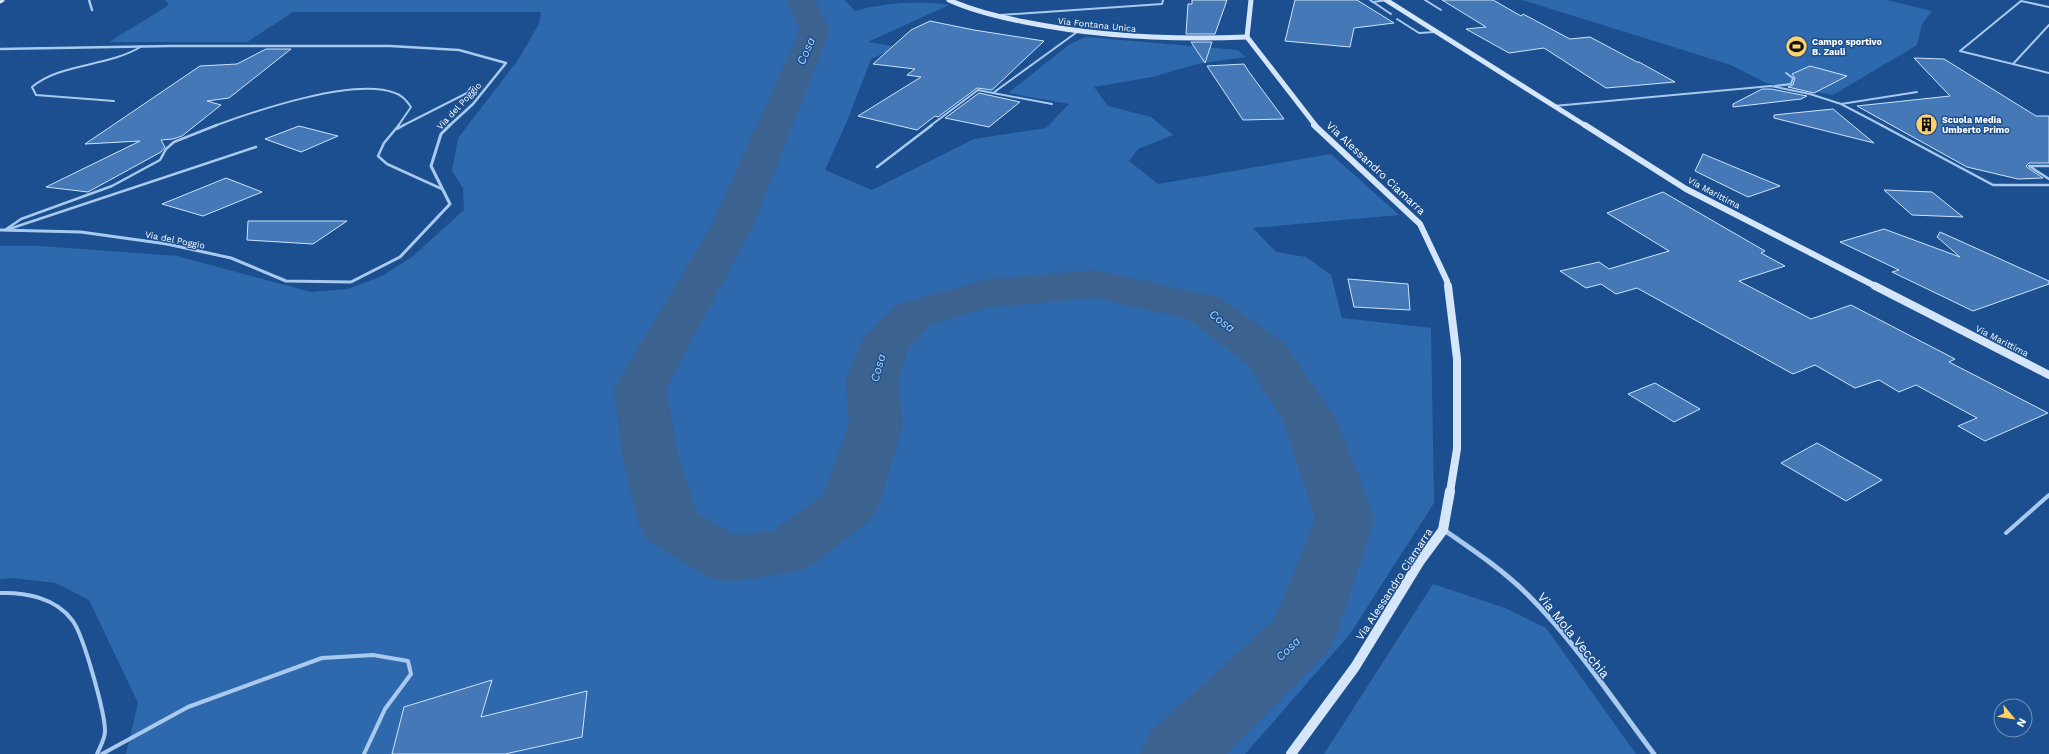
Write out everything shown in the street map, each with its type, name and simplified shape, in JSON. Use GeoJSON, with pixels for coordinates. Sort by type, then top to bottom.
{"type":"FeatureCollection","features":[{"type":"Feature","properties":{"kind":"main road","name":"Via Fontana Unica"},"geometry":{"type":"LineString","coordinates":[[949,0],[996,15],[1077,32],[1194,40],[1247,36]]}},
{"type":"Feature","properties":{"kind":"main road"},"geometry":{"type":"LineString","coordinates":[[1247,36],[1250,0]]}},
{"type":"Feature","properties":{"kind":"main road","name":"Via Marittima"},"geometry":{"type":"LineString","coordinates":[[1386,0],[1686,189],[2049,376]]}},
{"type":"Feature","properties":{"kind":"main road","name":"Via Alessandro Ciamarra"},"geometry":{"type":"LineString","coordinates":[[1247,36],[1311,122],[1420,224],[1447,281],[1457,359],[1457,449],[1443,530],[1420,561],[1355,667],[1291,754]]}},
{"type":"Feature","properties":{"kind":"street"},"geometry":{"type":"LineString","coordinates":[[89,0],[88,1],[92,10]]}},
{"type":"Feature","properties":{"kind":"street","name":"Via del Poggio"},"geometry":{"type":"LineString","coordinates":[[0,49],[142,46],[390,46],[459,50],[506,63],[472,104],[441,134],[431,166],[450,204],[400,257],[351,282],[286,281],[231,258],[167,244],[81,232],[0,230]]}},
{"type":"Feature","properties":{"kind":"street","name":"Via Mola Vecchia"},"geometry":{"type":"LineString","coordinates":[[1443,530],[1490,564],[1527,594],[1554,624],[1654,754]]}},
{"type":"Feature","properties":{"kind":"lane"},"geometry":{"type":"LineString","coordinates":[[996,15],[1162,4],[1163,0]]}},
{"type":"Feature","properties":{"kind":"lane"},"geometry":{"type":"LineString","coordinates":[[1370,0],[1391,14]]}},
{"type":"Feature","properties":{"kind":"lane"},"geometry":{"type":"LineString","coordinates":[[1373,2],[1386,0]]}},
{"type":"Feature","properties":{"kind":"lane"},"geometry":{"type":"LineString","coordinates":[[1425,0],[1441,10]]}},
{"type":"Feature","properties":{"kind":"lane"},"geometry":{"type":"LineString","coordinates":[[2049,7],[2021,1],[1960,51],[2049,73]]}},
{"type":"Feature","properties":{"kind":"lane"},"geometry":{"type":"LineString","coordinates":[[1397,19],[1419,33],[1437,32]]}},
{"type":"Feature","properties":{"kind":"lane"},"geometry":{"type":"LineString","coordinates":[[2013,64],[2049,25]]}},
{"type":"Feature","properties":{"kind":"lane"},"geometry":{"type":"LineString","coordinates":[[993,92],[1077,32]]}},
{"type":"Feature","properties":{"kind":"lane"},"geometry":{"type":"LineString","coordinates":[[114,101],[36,95],[32,87],[39,81],[58,73],[128,56],[142,46]]}},
{"type":"Feature","properties":{"kind":"lane"},"geometry":{"type":"LineString","coordinates":[[1554,106],[1791,84],[1793,78],[1786,72]]}},
{"type":"Feature","properties":{"kind":"lane"},"geometry":{"type":"LineString","coordinates":[[1771,86],[1810,94],[1841,104],[1993,185],[2049,185]]}},
{"type":"Feature","properties":{"kind":"lane"},"geometry":{"type":"LineString","coordinates":[[394,131],[427,112],[467,93],[471,87]]}},
{"type":"Feature","properties":{"kind":"lane"},"geometry":{"type":"LineString","coordinates":[[5,230],[21,219],[119,182],[160,160],[164,151],[171,144],[198,132],[286,102],[314,95],[344,91],[373,89],[393,92],[404,97],[411,107],[407,117],[381,145],[378,156],[387,164],[442,189]]}},
{"type":"Feature","properties":{"kind":"lane"},"geometry":{"type":"LineString","coordinates":[[877,167],[978,90],[1052,104]]}},
{"type":"Feature","properties":{"kind":"lane"},"geometry":{"type":"LineString","coordinates":[[1841,104],[1917,92]]}},
{"type":"Feature","properties":{"kind":"lane"},"geometry":{"type":"LineString","coordinates":[[5,230],[256,147]]}},
{"type":"Feature","properties":{"kind":"lane"},"geometry":{"type":"LineString","coordinates":[[2049,166],[2029,166],[2049,179]]}},
{"type":"Feature","properties":{"kind":"lane"},"geometry":{"type":"LineString","coordinates":[[2006,532],[2049,495]]}},
{"type":"Feature","properties":{"kind":"lane"},"geometry":{"type":"LineString","coordinates":[[0,593],[19,592],[50,601],[74,620],[86,652],[106,731],[97,754]]}},
{"type":"Feature","properties":{"kind":"lane"},"geometry":{"type":"LineString","coordinates":[[102,754],[188,707],[322,658],[373,655],[408,661],[411,674],[386,708],[364,754]]}},
{"type":"Feature","properties":{"kind":"shaded area"},"geometry":{"type":"Polygon","coordinates":[[[165,0],[845,0],[855,11],[902,3],[938,3],[949,5],[868,42],[898,47],[871,59],[848,119],[825,170],[872,190],[974,139],[1046,128],[1069,104],[1008,93],[1070,44],[1086,37],[1238,50],[1246,57],[1197,64],[1152,77],[1094,87],[1108,106],[1151,117],[1173,135],[1138,149],[1129,161],[1158,184],[1331,154],[1399,215],[1253,228],[1276,252],[1306,257],[1331,275],[1342,318],[1431,328],[1434,503],[1350,634],[1245,754],[126,754],[138,703],[89,600],[56,583],[13,578],[0,579],[0,246],[40,246],[177,256],[311,292],[348,289],[382,276],[412,257],[464,210],[463,188],[452,171],[458,138],[518,60],[539,24],[541,12],[293,12],[247,42],[109,42],[169,5],[165,0]]]}},
{"type":"Feature","properties":{"kind":"shaded area","name":"Campo sportivo B. Zauli"},"geometry":{"type":"Polygon","coordinates":[[[1522,0],[1886,0],[1932,11],[1922,24],[1917,45],[1833,95],[1766,83],[1731,65],[1522,0]]]}},
{"type":"Feature","properties":{"kind":"shaded area"},"geometry":{"type":"Polygon","coordinates":[[[1433,584],[1505,608],[1546,628],[1636,754],[1324,754],[1433,584]]]}},
{"type":"Feature","properties":{"kind":"building"},"geometry":{"type":"Polygon","coordinates":[[[1192,0],[1227,0],[1215,34],[1186,34],[1188,4],[1192,4],[1192,0]]]}},
{"type":"Feature","properties":{"kind":"building"},"geometry":{"type":"Polygon","coordinates":[[[1295,0],[1357,0],[1394,23],[1354,28],[1350,47],[1285,41],[1295,0]]]}},
{"type":"Feature","properties":{"kind":"building"},"geometry":{"type":"Polygon","coordinates":[[[1442,0],[1493,0],[1521,16],[1523,14],[1570,39],[1590,37],[1675,82],[1606,88],[1544,48],[1509,53],[1466,29],[1486,27],[1442,0]]]}},
{"type":"Feature","properties":{"kind":"building"},"geometry":{"type":"Polygon","coordinates":[[[930,21],[974,30],[1044,41],[992,90],[977,88],[938,117],[935,116],[917,130],[858,116],[921,77],[907,75],[915,69],[873,64],[911,30],[930,21]]]}},
{"type":"Feature","properties":{"kind":"building"},"geometry":{"type":"Polygon","coordinates":[[[1191,42],[1212,42],[1205,63],[1191,42]]]}},
{"type":"Feature","properties":{"kind":"building"},"geometry":{"type":"Polygon","coordinates":[[[266,49],[291,49],[229,98],[207,101],[221,105],[182,136],[173,139],[161,140],[165,147],[161,152],[88,192],[46,187],[140,141],[85,144],[200,66],[237,64],[266,49]]]}},
{"type":"Feature","properties":{"kind":"building"},"geometry":{"type":"Polygon","coordinates":[[[1914,58],[1944,59],[2036,116],[2049,116],[2049,163],[2029,163],[2026,166],[2043,178],[2018,179],[1967,167],[1857,106],[1950,96],[1914,58]]]}},
{"type":"Feature","properties":{"kind":"building"},"geometry":{"type":"Polygon","coordinates":[[[1244,64],[1284,119],[1243,120],[1207,66],[1244,64]]]}},
{"type":"Feature","properties":{"kind":"building"},"geometry":{"type":"Polygon","coordinates":[[[1810,66],[1847,76],[1814,93],[1788,87],[1793,85],[1795,78],[1792,74],[1810,66]]]}},
{"type":"Feature","properties":{"kind":"building"},"geometry":{"type":"Polygon","coordinates":[[[1762,89],[1771,89],[1807,96],[1801,99],[1733,107],[1733,104],[1762,89]]]}},
{"type":"Feature","properties":{"kind":"building"},"geometry":{"type":"Polygon","coordinates":[[[979,93],[1020,102],[989,127],[945,118],[979,93]]]}},
{"type":"Feature","properties":{"kind":"building"},"geometry":{"type":"Polygon","coordinates":[[[1833,109],[1874,143],[1774,118],[1774,115],[1833,109]]]}},
{"type":"Feature","properties":{"kind":"building"},"geometry":{"type":"Polygon","coordinates":[[[299,126],[338,136],[301,152],[265,139],[299,126]]]}},
{"type":"Feature","properties":{"kind":"building"},"geometry":{"type":"Polygon","coordinates":[[[1703,154],[1780,186],[1748,197],[1695,171],[1703,154]]]}},
{"type":"Feature","properties":{"kind":"building"},"geometry":{"type":"Polygon","coordinates":[[[226,178],[262,192],[203,216],[162,204],[226,178]]]}},
{"type":"Feature","properties":{"kind":"building"},"geometry":{"type":"Polygon","coordinates":[[[1884,190],[1932,192],[1963,217],[1912,215],[1884,190]]]}},
{"type":"Feature","properties":{"kind":"building"},"geometry":{"type":"Polygon","coordinates":[[[1663,192],[1765,251],[1761,253],[1785,266],[1739,281],[1811,319],[1851,305],[1955,359],[1949,362],[2048,413],[1985,441],[1958,426],[1977,418],[1916,385],[1899,392],[1879,380],[1855,388],[1815,365],[1793,374],[1637,288],[1616,294],[1601,284],[1586,288],[1560,271],[1599,262],[1609,269],[1669,251],[1607,213],[1663,192]]]}},
{"type":"Feature","properties":{"kind":"building"},"geometry":{"type":"Polygon","coordinates":[[[248,221],[347,221],[313,244],[247,240],[248,221]]]}},
{"type":"Feature","properties":{"kind":"building"},"geometry":{"type":"Polygon","coordinates":[[[1884,229],[1960,257],[1937,237],[1940,232],[2049,281],[2049,284],[1973,311],[1892,272],[1899,270],[1840,242],[1884,229]]]}},
{"type":"Feature","properties":{"kind":"building"},"geometry":{"type":"Polygon","coordinates":[[[1348,279],[1408,284],[1410,310],[1354,307],[1348,279]]]}},
{"type":"Feature","properties":{"kind":"building"},"geometry":{"type":"Polygon","coordinates":[[[1655,383],[1700,409],[1674,422],[1628,394],[1655,383]]]}},
{"type":"Feature","properties":{"kind":"building"},"geometry":{"type":"Polygon","coordinates":[[[1817,443],[1882,480],[1846,501],[1781,463],[1817,443]]]}},
{"type":"Feature","properties":{"kind":"building"},"geometry":{"type":"Polygon","coordinates":[[[492,680],[481,717],[587,691],[582,737],[505,754],[392,754],[404,707],[492,680]]]}},
{"type":"Feature","properties":{"kind":"waterway","name":"Cosa"},"geometry":{"type":"LineString","coordinates":[[801,0],[815,30],[731,228],[640,388],[650,455],[670,525],[726,559],[788,551],[849,506],[876,424],[872,381],[884,346],[913,315],[988,293],[1095,284],[1204,308],[1267,355],[1310,420],[1345,519],[1303,634],[1178,754]]}},
{"type":"Feature","properties":{"kind":"place","name":"Campo sportivo B. Zauli"},"geometry":{"type":"Point","coordinates":[1796,47]}},
{"type":"Feature","properties":{"kind":"place","name":"Scuola Media Umberto Primo"},"geometry":{"type":"Point","coordinates":[1927,125]}}]}
